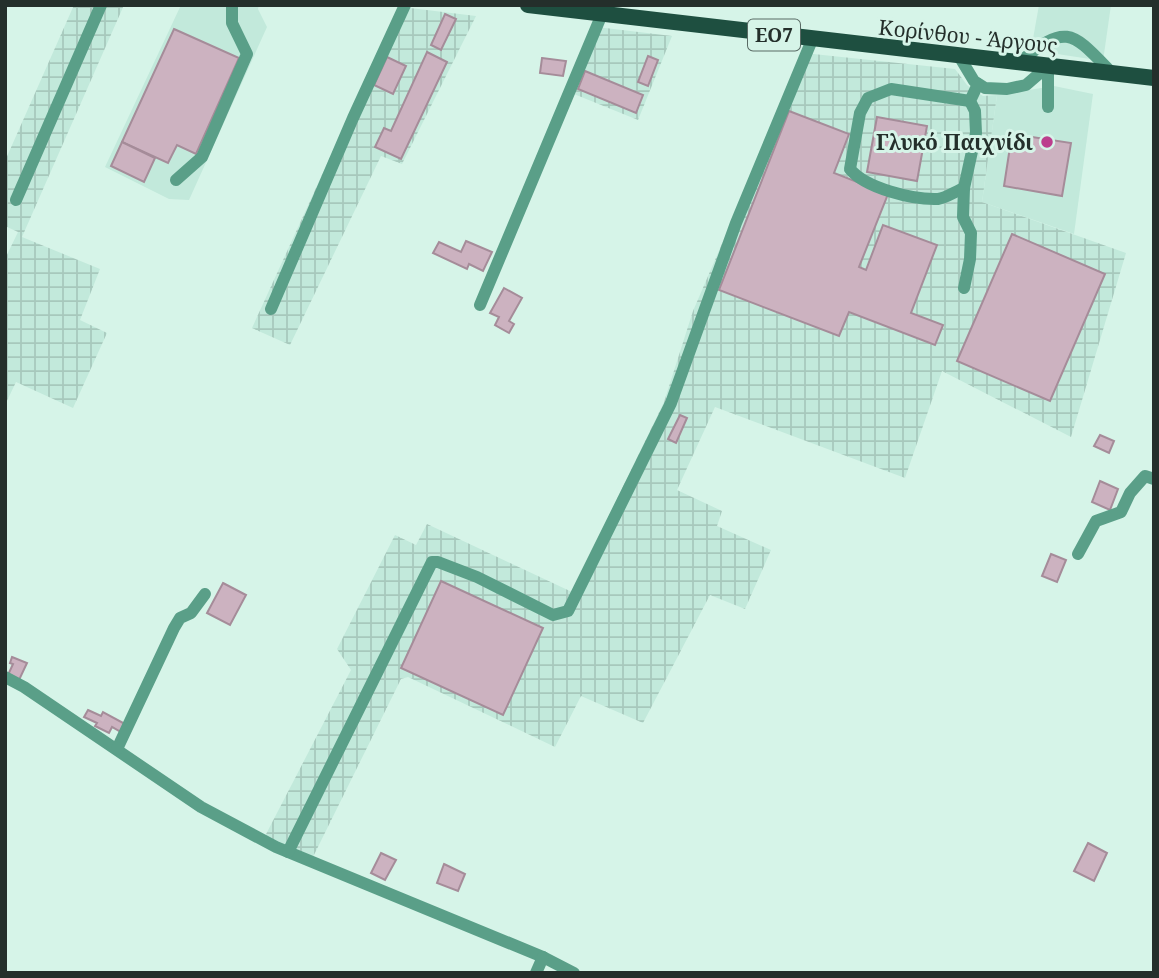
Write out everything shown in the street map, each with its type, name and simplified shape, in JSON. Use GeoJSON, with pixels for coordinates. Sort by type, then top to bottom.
{"type":"FeatureCollection","features":[{"type":"Feature","properties":{"kind":"main road","name":"Κορίνθου - Άργους"},"geometry":{"type":"LineString","coordinates":[[528,5],[1154,78]]}},
{"type":"Feature","properties":{"kind":"street"},"geometry":{"type":"LineString","coordinates":[[16,200],[101,5]]}},
{"type":"Feature","properties":{"kind":"street"},"geometry":{"type":"LineString","coordinates":[[176,180],[202,157],[247,54],[232,23],[232,5]]}},
{"type":"Feature","properties":{"kind":"street"},"geometry":{"type":"LineString","coordinates":[[271,309],[405,5]]}},
{"type":"Feature","properties":{"kind":"street"},"geometry":{"type":"LineString","coordinates":[[480,305],[602,14]]}},
{"type":"Feature","properties":{"kind":"street"},"geometry":{"type":"LineString","coordinates":[[1020,62],[1044,42],[1058,36],[1073,38],[1112,73]]}},
{"type":"Feature","properties":{"kind":"street"},"geometry":{"type":"LineString","coordinates":[[288,852],[432,562],[477,577],[553,615],[568,611],[671,402],[736,223],[812,40]]}},
{"type":"Feature","properties":{"kind":"street"},"geometry":{"type":"LineString","coordinates":[[959,56],[974,81],[985,88],[1007,89],[1026,85],[1048,65]]}},
{"type":"Feature","properties":{"kind":"street"},"geometry":{"type":"LineString","coordinates":[[1048,65],[1048,107]]}},
{"type":"Feature","properties":{"kind":"street"},"geometry":{"type":"LineString","coordinates":[[970,101],[978,84]]}},
{"type":"Feature","properties":{"kind":"street"},"geometry":{"type":"LineString","coordinates":[[964,188],[940,199],[902,194],[858,179],[850,169],[860,113],[868,98],[891,89],[970,101]]}},
{"type":"Feature","properties":{"kind":"street"},"geometry":{"type":"LineString","coordinates":[[964,288],[970,259],[971,233],[963,217],[964,188],[976,133],[975,111],[970,101]]}},
{"type":"Feature","properties":{"kind":"street"},"geometry":{"type":"LineString","coordinates":[[1078,554],[1096,521],[1121,512],[1130,494],[1145,476],[1154,479]]}},
{"type":"Feature","properties":{"kind":"street"},"geometry":{"type":"LineString","coordinates":[[117,748],[174,628],[180,618],[191,612],[205,594]]}},
{"type":"Feature","properties":{"kind":"street"},"geometry":{"type":"LineString","coordinates":[[5,677],[117,748],[201,807],[288,852],[543,957],[574,973]]}},
{"type":"Feature","properties":{"kind":"street"},"geometry":{"type":"LineString","coordinates":[[536,973],[543,957]]}},
{"type":"Feature","properties":{"kind":"shaded area"},"geometry":{"type":"Polygon","coordinates":[[[74,5],[124,5],[22,237],[100,269],[80,320],[107,333],[73,408],[16,382],[5,405],[5,259],[18,232],[5,226],[5,161],[74,5]]]}},
{"type":"Feature","properties":{"kind":"shaded area"},"geometry":{"type":"Polygon","coordinates":[[[181,5],[259,5],[258,9],[267,27],[189,200],[169,199],[105,167],[181,5]]]}},
{"type":"Feature","properties":{"kind":"shaded area"},"geometry":{"type":"Polygon","coordinates":[[[1039,5],[1111,5],[1103,61],[1031,50],[1039,5]]]}},
{"type":"Feature","properties":{"kind":"shaded area"},"geometry":{"type":"Polygon","coordinates":[[[402,7],[476,16],[402,164],[381,156],[290,345],[252,328],[402,7]]]}},
{"type":"Feature","properties":{"kind":"shaded area"},"geometry":{"type":"Polygon","coordinates":[[[597,27],[672,36],[638,120],[569,92],[597,27]]]}},
{"type":"Feature","properties":{"kind":"shaded area"},"geometry":{"type":"Polygon","coordinates":[[[804,53],[955,69],[967,85],[983,96],[997,95],[982,202],[1126,253],[1071,437],[942,371],[905,478],[715,407],[677,490],[722,511],[717,526],[771,550],[745,609],[710,595],[643,723],[581,696],[555,747],[408,677],[401,679],[311,861],[263,840],[351,670],[337,649],[395,535],[416,545],[427,524],[572,592],[664,402],[693,311],[804,53]]]}},
{"type":"Feature","properties":{"kind":"shaded area"},"geometry":{"type":"Polygon","coordinates":[[[1054,86],[1093,94],[1074,234],[982,202],[997,95],[1054,86]]]}},
{"type":"Feature","properties":{"kind":"building"},"geometry":{"type":"Polygon","coordinates":[[[445,14],[456,19],[441,50],[431,45],[445,14]]]}},
{"type":"Feature","properties":{"kind":"building"},"geometry":{"type":"Polygon","coordinates":[[[174,29],[239,58],[196,154],[177,145],[168,163],[122,142],[174,29]]]}},
{"type":"Feature","properties":{"kind":"building"},"geometry":{"type":"Polygon","coordinates":[[[427,52],[447,62],[401,159],[375,147],[384,128],[391,131],[427,52]]]}},
{"type":"Feature","properties":{"kind":"building"},"geometry":{"type":"Polygon","coordinates":[[[648,56],[658,60],[648,86],[638,82],[648,56]]]}},
{"type":"Feature","properties":{"kind":"building"},"geometry":{"type":"Polygon","coordinates":[[[387,57],[406,66],[393,94],[374,85],[387,57]]]}},
{"type":"Feature","properties":{"kind":"building"},"geometry":{"type":"Polygon","coordinates":[[[542,58],[566,61],[563,76],[540,73],[542,58]]]}},
{"type":"Feature","properties":{"kind":"building"},"geometry":{"type":"Polygon","coordinates":[[[585,71],[643,95],[636,113],[578,89],[585,71]]]}},
{"type":"Feature","properties":{"kind":"building"},"geometry":{"type":"Polygon","coordinates":[[[789,111],[849,134],[834,173],[888,194],[859,267],[866,270],[883,225],[937,245],[911,313],[943,325],[935,345],[849,312],[839,336],[719,290],[789,111]]]}},
{"type":"Feature","properties":{"kind":"building"},"geometry":{"type":"Polygon","coordinates":[[[877,117],[927,126],[917,181],[867,172],[877,117]]]}},
{"type":"Feature","properties":{"kind":"building"},"geometry":{"type":"Polygon","coordinates":[[[1012,134],[1071,143],[1062,196],[1004,186],[1012,134]]]}},
{"type":"Feature","properties":{"kind":"building"},"geometry":{"type":"Polygon","coordinates":[[[122,142],[155,158],[144,182],[111,166],[122,142]]]}},
{"type":"Feature","properties":{"kind":"building"},"geometry":{"type":"Polygon","coordinates":[[[1012,234],[1105,274],[1050,401],[957,361],[1012,234]]]}},
{"type":"Feature","properties":{"kind":"building"},"geometry":{"type":"Polygon","coordinates":[[[466,241],[492,252],[483,271],[469,264],[467,269],[433,253],[439,242],[461,252],[466,241]]]}},
{"type":"Feature","properties":{"kind":"building"},"geometry":{"type":"Polygon","coordinates":[[[504,288],[522,298],[509,321],[514,324],[509,333],[495,325],[499,317],[490,313],[504,288]]]}},
{"type":"Feature","properties":{"kind":"building"},"geometry":{"type":"Polygon","coordinates":[[[680,415],[687,418],[676,443],[668,439],[680,415]]]}},
{"type":"Feature","properties":{"kind":"building"},"geometry":{"type":"Polygon","coordinates":[[[1100,435],[1114,441],[1109,453],[1094,446],[1100,435]]]}},
{"type":"Feature","properties":{"kind":"building"},"geometry":{"type":"Polygon","coordinates":[[[1100,481],[1118,489],[1110,510],[1092,502],[1100,481]]]}},
{"type":"Feature","properties":{"kind":"building"},"geometry":{"type":"Polygon","coordinates":[[[1051,554],[1066,560],[1057,582],[1042,576],[1051,554]]]}},
{"type":"Feature","properties":{"kind":"building"},"geometry":{"type":"Polygon","coordinates":[[[441,581],[543,628],[503,715],[401,668],[441,581]]]}},
{"type":"Feature","properties":{"kind":"building"},"geometry":{"type":"Polygon","coordinates":[[[223,583],[246,595],[230,625],[207,613],[223,583]]]}},
{"type":"Feature","properties":{"kind":"building"},"geometry":{"type":"Polygon","coordinates":[[[12,657],[27,663],[19,680],[8,675],[13,664],[10,663],[12,657]]]}},
{"type":"Feature","properties":{"kind":"building"},"geometry":{"type":"Polygon","coordinates":[[[88,710],[101,716],[103,712],[125,724],[121,732],[112,727],[109,733],[95,726],[97,723],[84,717],[88,710]]]}},
{"type":"Feature","properties":{"kind":"building"},"geometry":{"type":"Polygon","coordinates":[[[1088,843],[1107,853],[1094,881],[1074,871],[1088,843]]]}},
{"type":"Feature","properties":{"kind":"building"},"geometry":{"type":"Polygon","coordinates":[[[381,853],[396,860],[385,880],[371,873],[381,853]]]}},
{"type":"Feature","properties":{"kind":"building"},"geometry":{"type":"Polygon","coordinates":[[[444,864],[465,874],[458,891],[437,883],[444,864]]]}},
{"type":"Feature","properties":{"kind":"place","name":"Γλυκό Παιχνίδι"},"geometry":{"type":"Point","coordinates":[1047,142]}}]}
